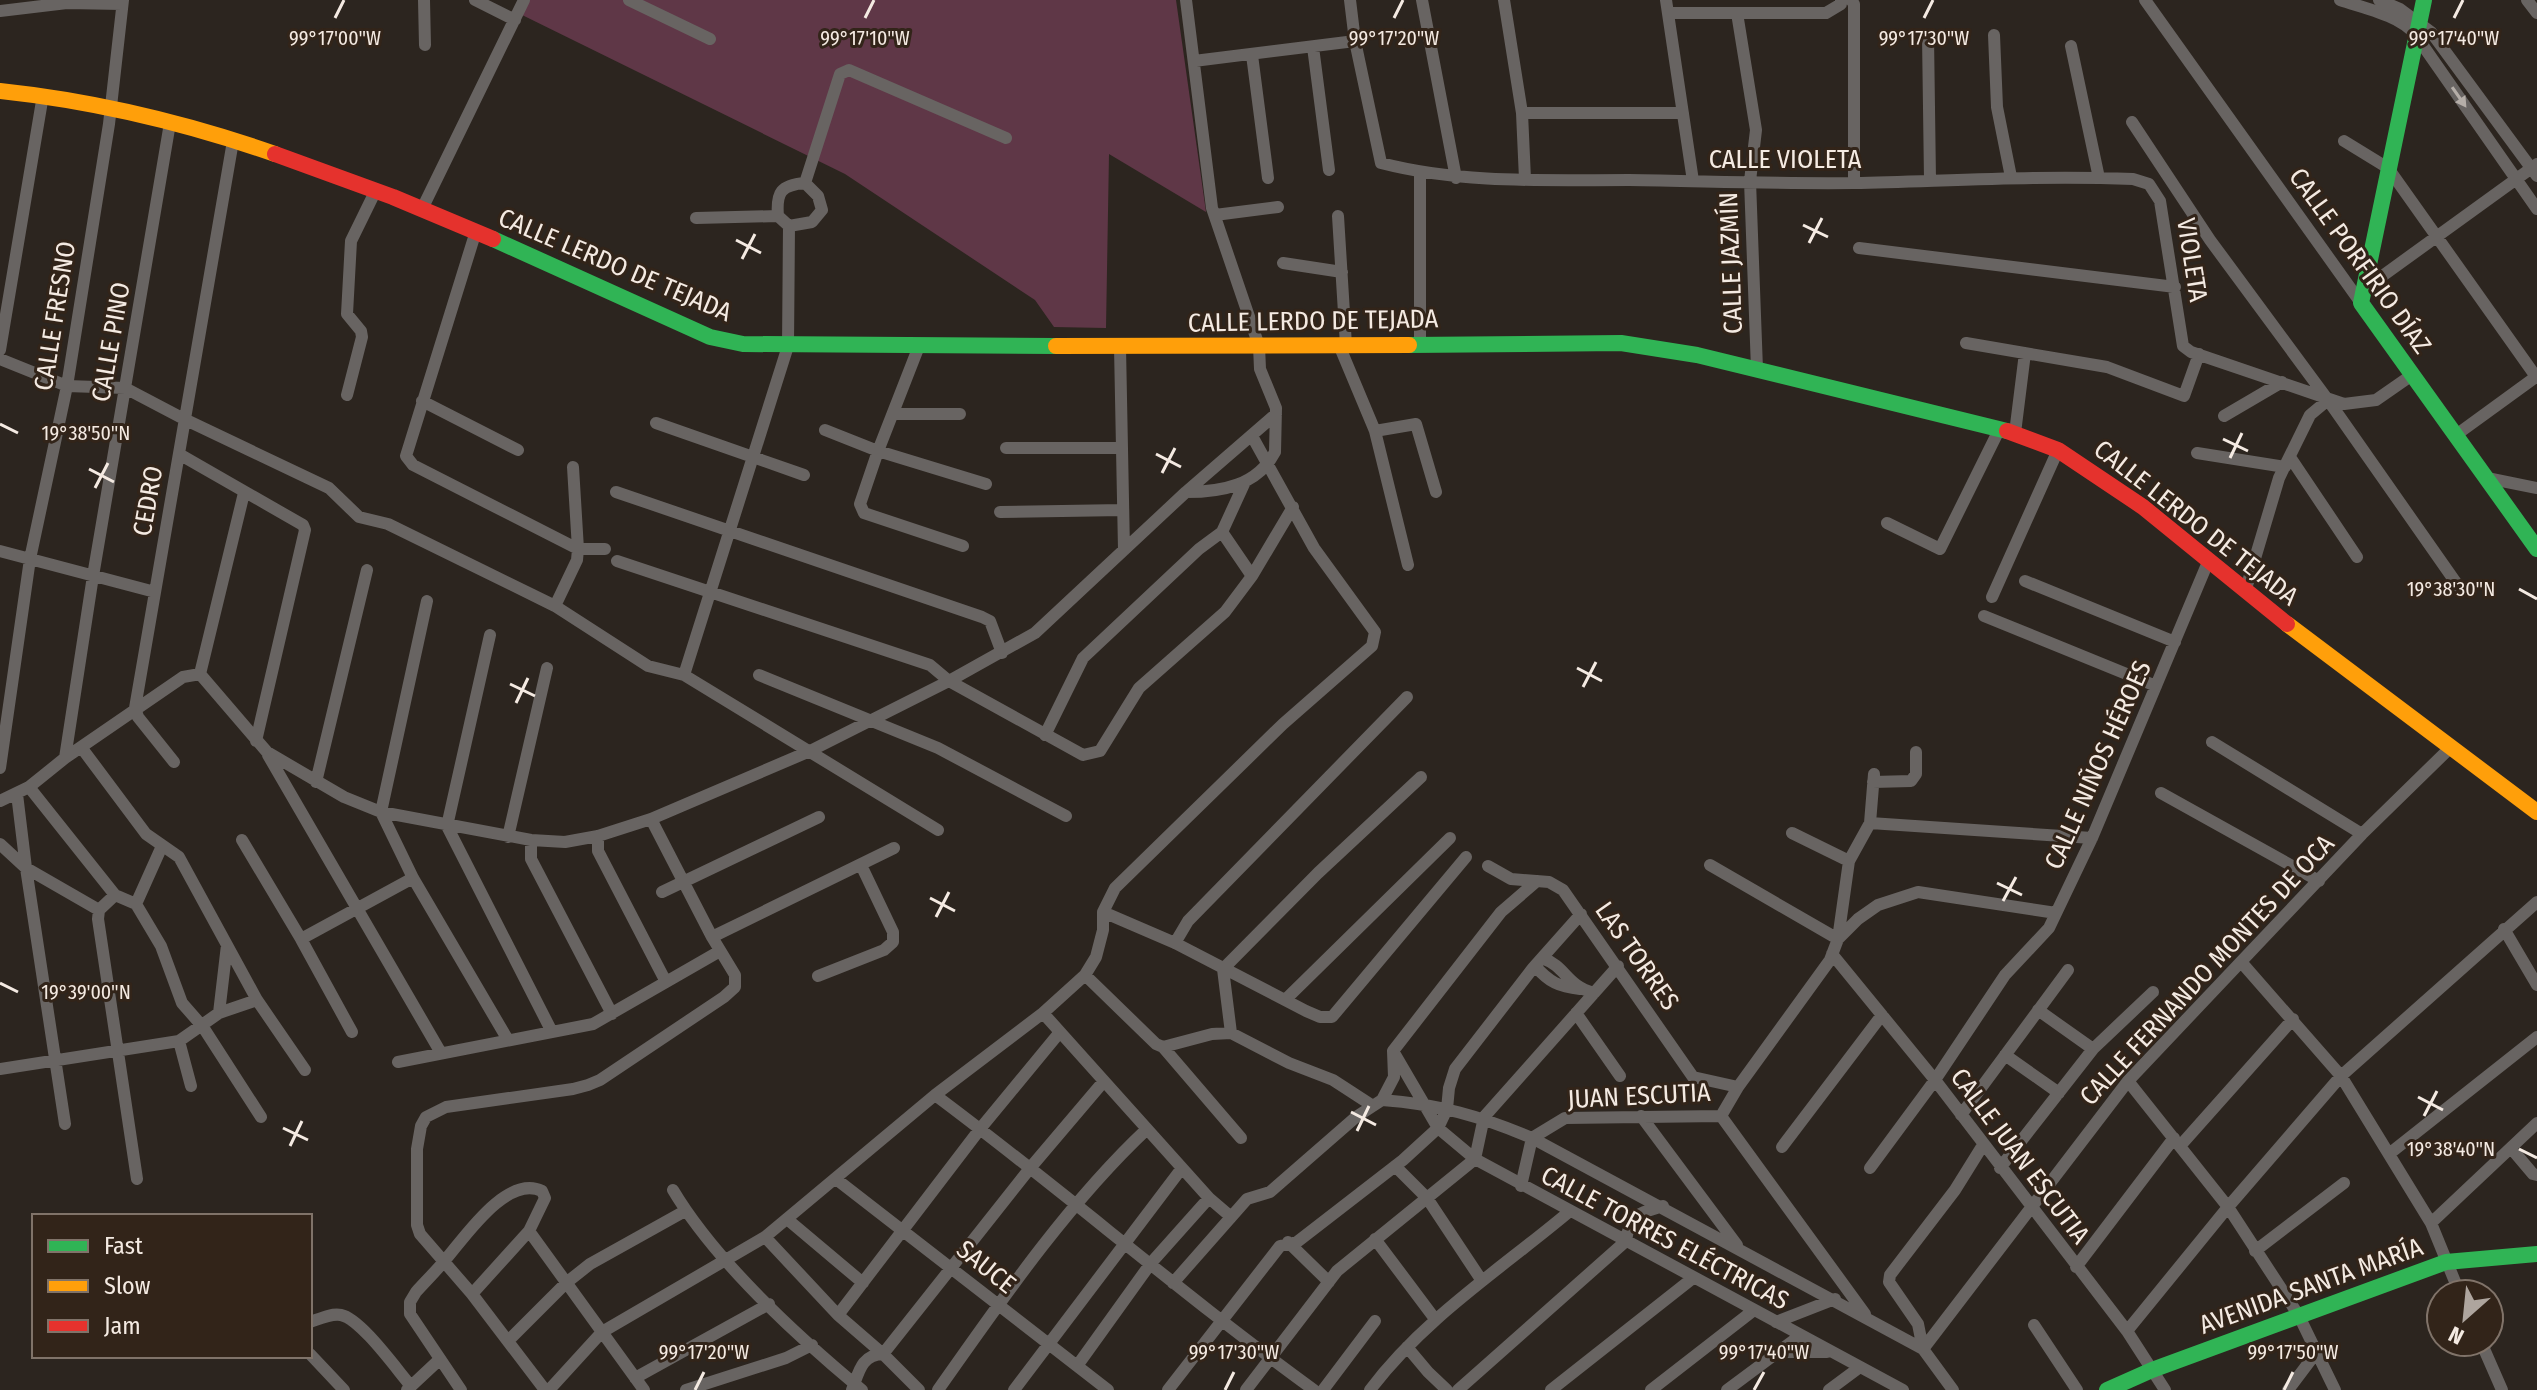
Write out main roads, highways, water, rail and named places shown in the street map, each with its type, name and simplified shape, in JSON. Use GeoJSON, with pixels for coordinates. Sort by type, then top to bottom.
{"type":"FeatureCollection","features":[{"type":"Feature","properties":{"kind":"main road","name":"CALLE PORFIRIO DÍAZ"},"geometry":{"type":"LineString","coordinates":[[2424,0],[2362,297],[2412,375],[2537,549]]}},
{"type":"Feature","properties":{"kind":"main road","name":"CALLE LERDO DE TEJADA"},"geometry":{"type":"LineString","coordinates":[[0,91],[110,107],[233,141],[376,190],[476,231],[710,337],[743,344],[1120,347],[1621,343],[1697,355],[2008,431],[2058,450],[2143,507],[2245,592],[2537,812]]}},
{"type":"Feature","properties":{"kind":"main road","name":"AVENIDA SANTA MARÍA"},"geometry":{"type":"LineString","coordinates":[[2107,1390],[2152,1370],[2446,1262],[2537,1254]]}}]}
